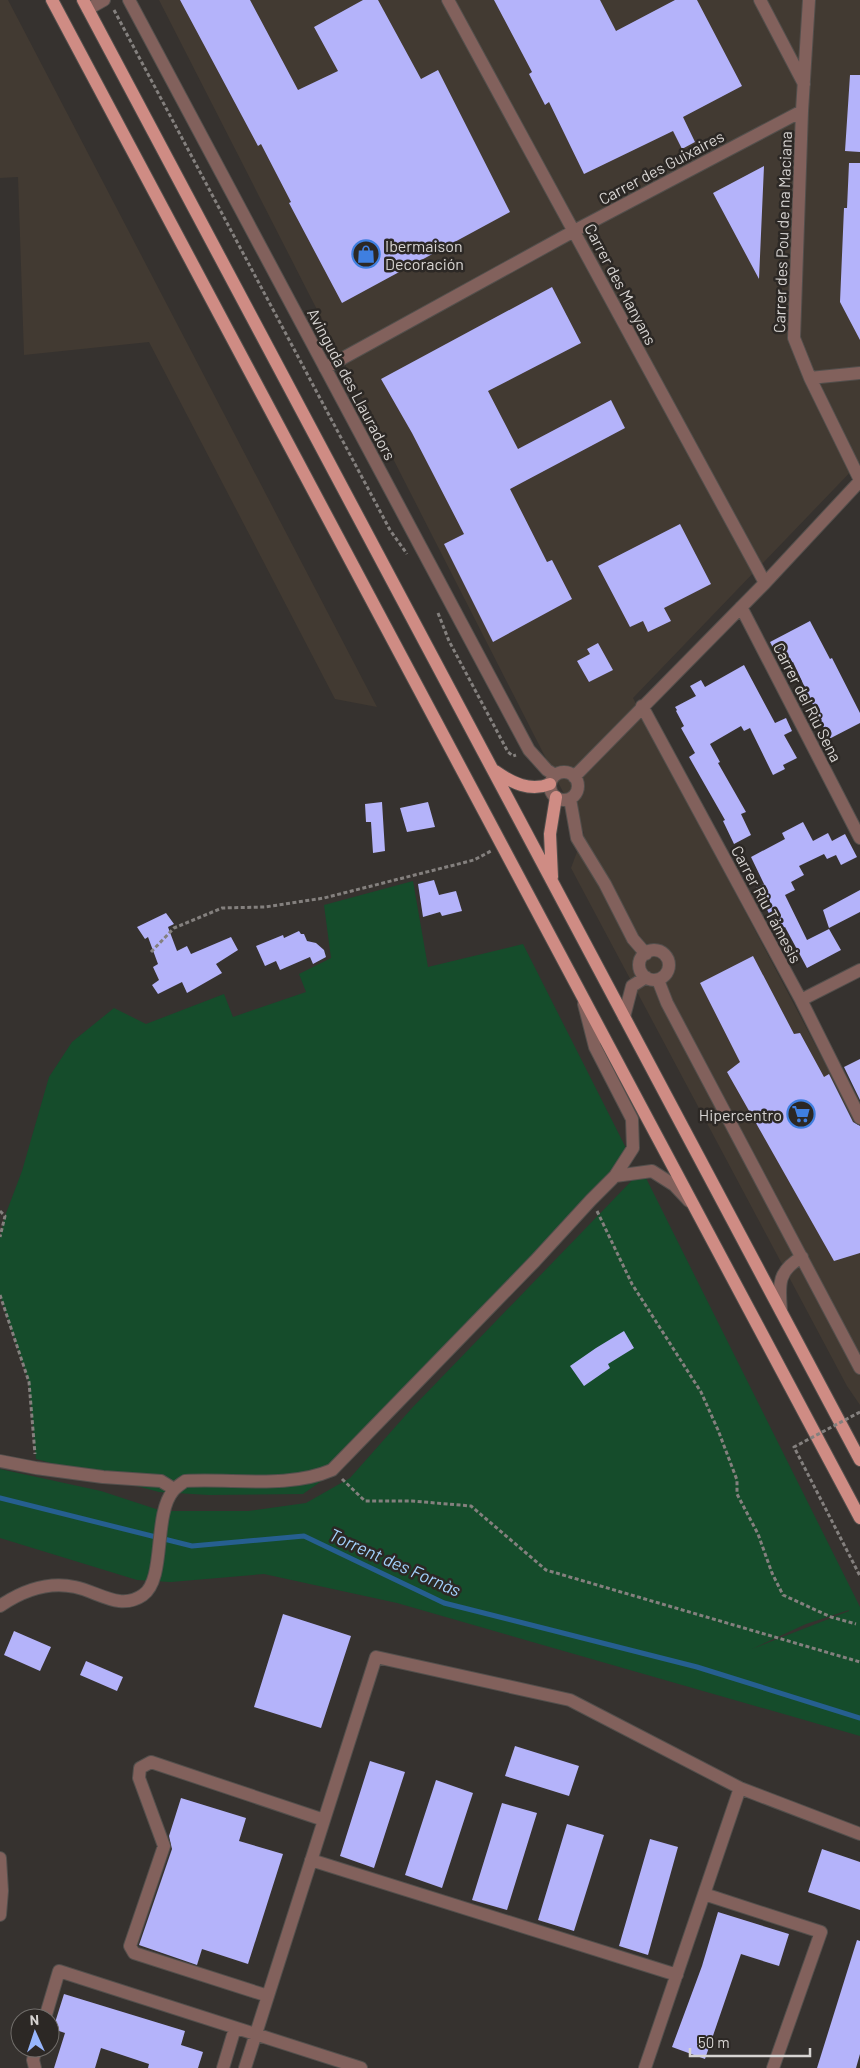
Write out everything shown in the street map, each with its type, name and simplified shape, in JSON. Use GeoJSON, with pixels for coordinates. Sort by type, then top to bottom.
{"type":"FeatureCollection","features":[{"type":"Feature","properties":{"kind":"main road"},"geometry":{"type":"LineString","coordinates":[[52,0],[860,1518]]}},
{"type":"Feature","properties":{"kind":"main road"},"geometry":{"type":"LineString","coordinates":[[85,5],[860,1460]]}},
{"type":"Feature","properties":{"kind":"main road"},"geometry":{"type":"LineString","coordinates":[[493,770],[507,780],[530,788],[541,788],[553,780]]}},
{"type":"Feature","properties":{"kind":"main road"},"geometry":{"type":"LineString","coordinates":[[552,882],[550,840],[556,797]]}},
{"type":"Feature","properties":{"kind":"street","name":"Avinguda des Llauradors"},"geometry":{"type":"LineString","coordinates":[[129,0],[529,750],[553,780]]}},
{"type":"Feature","properties":{"kind":"street","name":"Carrer des Manyans"},"geometry":{"type":"LineString","coordinates":[[448,0],[764,583]]}},
{"type":"Feature","properties":{"kind":"street"},"geometry":{"type":"LineString","coordinates":[[760,0],[804,84]]}},
{"type":"Feature","properties":{"kind":"street","name":"Carrer des Pou de na Maciana"},"geometry":{"type":"LineString","coordinates":[[809,0],[802,111],[794,338],[810,378],[860,480]]}},
{"type":"Feature","properties":{"kind":"street"},"geometry":{"type":"LineString","coordinates":[[85,5],[109,4]]}},
{"type":"Feature","properties":{"kind":"street","name":"Carrer des Guixaires"},"geometry":{"type":"LineString","coordinates":[[325,368],[574,231],[802,111]]}},
{"type":"Feature","properties":{"kind":"street"},"geometry":{"type":"LineString","coordinates":[[810,378],[860,373]]}},
{"type":"Feature","properties":{"kind":"street"},"geometry":{"type":"LineString","coordinates":[[574,777],[741,607],[860,480]]}},
{"type":"Feature","properties":{"kind":"street","name":"Carrer del Riu Sena"},"geometry":{"type":"LineString","coordinates":[[741,607],[860,838]]}},
{"type":"Feature","properties":{"kind":"street","name":"Carrer Riu Támesis"},"geometry":{"type":"LineString","coordinates":[[642,706],[801,1000],[860,1118]]}},
{"type":"Feature","properties":{"kind":"street"},"geometry":{"type":"LineString","coordinates":[[567,773],[574,777],[577,788],[570,798],[563,800],[551,792],[553,780],[567,773]]}},
{"type":"Feature","properties":{"kind":"street"},"geometry":{"type":"LineString","coordinates":[[570,798],[577,838],[605,884],[633,939],[646,954]]}},
{"type":"Feature","properties":{"kind":"street"},"geometry":{"type":"LineString","coordinates":[[624,1017],[632,986],[652,979],[666,974],[669,965],[666,956],[657,951],[646,954],[639,964],[642,974],[652,979],[667,1003],[860,1368]]}},
{"type":"Feature","properties":{"kind":"street"},"geometry":{"type":"LineString","coordinates":[[801,1000],[860,970]]}},
{"type":"Feature","properties":{"kind":"street"},"geometry":{"type":"LineString","coordinates":[[0,1606],[18,1594],[42,1586],[74,1586],[123,1602],[135,1599],[145,1593],[154,1578],[164,1509],[174,1489],[185,1481],[297,1480],[317,1476],[332,1470],[535,1262],[615,1176],[633,1148],[632,1119],[595,1047],[581,994]]}},
{"type":"Feature","properties":{"kind":"street"},"geometry":{"type":"LineString","coordinates":[[615,1176],[652,1171],[674,1185],[693,1206]]}},
{"type":"Feature","properties":{"kind":"street"},"geometry":{"type":"LineString","coordinates":[[780,1311],[780,1293],[784,1271],[790,1263],[802,1257]]}},
{"type":"Feature","properties":{"kind":"street"},"geometry":{"type":"LineString","coordinates":[[0,1461],[103,1477],[161,1481],[174,1489]]}},
{"type":"Feature","properties":{"kind":"street"},"geometry":{"type":"LineString","coordinates":[[245,2068],[376,1657],[570,1700],[740,1788],[860,1834]]}},
{"type":"Feature","properties":{"kind":"street"},"geometry":{"type":"LineString","coordinates":[[268,1996],[134,1953],[130,1946],[164,1846],[139,1778],[140,1768],[151,1762],[324,1820]]}},
{"type":"Feature","properties":{"kind":"street"},"geometry":{"type":"LineString","coordinates":[[645,2068],[740,1788]]}},
{"type":"Feature","properties":{"kind":"street"},"geometry":{"type":"LineString","coordinates":[[0,1858],[2,1891],[0,1915]]}},
{"type":"Feature","properties":{"kind":"street"},"geometry":{"type":"LineString","coordinates":[[311,1860],[677,1975]]}},
{"type":"Feature","properties":{"kind":"street"},"geometry":{"type":"LineString","coordinates":[[704,1894],[821,1932],[773,2068]]}},
{"type":"Feature","properties":{"kind":"street"},"geometry":{"type":"LineString","coordinates":[[48,2008],[58,1971],[361,2068]]}},
{"type":"Feature","properties":{"kind":"street"},"geometry":{"type":"LineString","coordinates":[[223,2068],[235,2028]]}},
{"type":"Feature","properties":{"kind":"path"},"geometry":{"type":"LineString","coordinates":[[109,4],[390,530],[408,556]]}},
{"type":"Feature","properties":{"kind":"path"},"geometry":{"type":"LineString","coordinates":[[437,610],[449,641],[508,752],[513,756],[529,750]]}},
{"type":"Feature","properties":{"kind":"path"},"geometry":{"type":"LineString","coordinates":[[151,952],[174,928],[222,908],[266,907],[324,898],[474,860],[502,846]]}},
{"type":"Feature","properties":{"kind":"path"},"geometry":{"type":"LineString","coordinates":[[591,1200],[632,1284],[700,1392],[718,1430],[734,1472],[737,1494],[758,1534],[772,1573],[783,1595],[831,1617],[856,1624]]}},
{"type":"Feature","properties":{"kind":"path"},"geometry":{"type":"LineString","coordinates":[[0,1211],[5,1216],[0,1237]]}},
{"type":"Feature","properties":{"kind":"path"},"geometry":{"type":"LineString","coordinates":[[0,1295],[28,1382],[36,1468]]}},
{"type":"Feature","properties":{"kind":"path"},"geometry":{"type":"LineString","coordinates":[[860,1412],[794,1447],[860,1576]]}},
{"type":"Feature","properties":{"kind":"path"},"geometry":{"type":"LineString","coordinates":[[332,1470],[365,1501],[412,1501],[471,1506],[546,1570],[860,1662]]}},
{"type":"Feature","properties":{"kind":"shaded area"},"geometry":{"type":"Polygon","coordinates":[[[0,0],[8,0],[377,707],[335,699],[149,342],[24,355],[18,177],[0,178],[0,0]]]}},
{"type":"Feature","properties":{"kind":"shaded area"},"geometry":{"type":"Polygon","coordinates":[[[159,0],[860,0],[860,462],[633,698],[860,1130],[860,1405],[847,1386],[571,868],[584,833],[159,0]]]}},
{"type":"Feature","properties":{"kind":"green space"},"geometry":{"type":"Polygon","coordinates":[[[413,881],[428,967],[523,944],[628,1152],[333,1473],[303,1494],[209,1495],[159,1492],[36,1459],[29,1382],[0,1295],[0,1237],[5,1216],[22,1171],[49,1077],[72,1042],[114,1008],[146,1024],[224,994],[233,1017],[306,992],[299,974],[331,958],[324,905],[413,881]]]}},
{"type":"Feature","properties":{"kind":"green space"},"geometry":{"type":"Polygon","coordinates":[[[642,1170],[860,1607],[860,1736],[397,1603],[264,1574],[171,1582],[137,1580],[0,1538],[0,1469],[101,1491],[162,1511],[248,1511],[306,1503],[350,1478],[412,1408],[642,1170]],[[849,1611],[806,1624],[752,1649],[849,1611]]]}},
{"type":"Feature","properties":{"kind":"building"},"geometry":{"type":"Polygon","coordinates":[[[180,0],[250,0],[298,90],[338,71],[314,27],[363,0],[378,0],[421,79],[438,70],[510,212],[342,303],[289,203],[291,202],[261,144],[258,146],[180,0]]]}},
{"type":"Feature","properties":{"kind":"building"},"geometry":{"type":"Polygon","coordinates":[[[494,0],[600,0],[616,31],[675,0],[697,0],[742,86],[683,117],[695,142],[682,149],[673,131],[584,174],[549,102],[545,105],[529,74],[532,72],[494,0]]]}},
{"type":"Feature","properties":{"kind":"building"},"geometry":{"type":"Polygon","coordinates":[[[850,75],[860,75],[860,152],[845,151],[850,75]]]}},
{"type":"Feature","properties":{"kind":"building"},"geometry":{"type":"Polygon","coordinates":[[[849,163],[860,163],[860,340],[840,302],[844,208],[847,208],[849,163]]]}},
{"type":"Feature","properties":{"kind":"building"},"geometry":{"type":"Polygon","coordinates":[[[764,166],[759,279],[713,193],[764,166]]]}},
{"type":"Feature","properties":{"kind":"building"},"geometry":{"type":"Polygon","coordinates":[[[552,287],[581,343],[488,391],[518,449],[611,400],[625,428],[510,489],[547,562],[552,560],[572,599],[493,642],[444,544],[464,534],[412,433],[381,379],[552,287]]]}},
{"type":"Feature","properties":{"kind":"building"},"geometry":{"type":"Polygon","coordinates":[[[680,524],[711,584],[664,608],[671,621],[648,632],[643,621],[630,627],[598,566],[680,524]]]}},
{"type":"Feature","properties":{"kind":"building"},"geometry":{"type":"Polygon","coordinates":[[[810,621],[830,659],[832,658],[860,713],[860,723],[829,739],[793,662],[783,667],[770,642],[810,621]]]}},
{"type":"Feature","properties":{"kind":"building"},"geometry":{"type":"Polygon","coordinates":[[[598,643],[613,670],[589,682],[577,661],[590,654],[587,649],[598,643]]]}},
{"type":"Feature","properties":{"kind":"building"},"geometry":{"type":"Polygon","coordinates":[[[744,665],[775,723],[786,718],[792,731],[784,735],[797,758],[783,765],[785,769],[773,775],[750,728],[744,731],[741,726],[710,744],[720,762],[718,763],[746,812],[741,814],[751,835],[734,844],[723,821],[725,820],[689,757],[695,753],[681,728],[684,726],[675,707],[696,696],[690,686],[701,680],[705,687],[744,665]]]}},
{"type":"Feature","properties":{"kind":"building"},"geometry":{"type":"Polygon","coordinates":[[[382,802],[385,851],[373,853],[371,822],[366,822],[365,804],[382,802]]]}},
{"type":"Feature","properties":{"kind":"building"},"geometry":{"type":"Polygon","coordinates":[[[428,802],[435,827],[407,832],[400,808],[428,802]]]}},
{"type":"Feature","properties":{"kind":"building"},"geometry":{"type":"Polygon","coordinates":[[[803,822],[813,841],[828,833],[832,841],[845,834],[857,857],[841,865],[836,855],[827,859],[824,854],[799,866],[804,875],[791,882],[795,890],[785,895],[807,940],[829,929],[841,950],[807,968],[785,927],[778,931],[756,888],[764,884],[751,857],[785,839],[782,833],[803,822]]]}},
{"type":"Feature","properties":{"kind":"building"},"geometry":{"type":"Polygon","coordinates":[[[434,880],[439,895],[456,891],[462,911],[442,916],[440,912],[423,917],[418,884],[434,880]]]}},
{"type":"Feature","properties":{"kind":"building"},"geometry":{"type":"Polygon","coordinates":[[[860,890],[860,912],[829,928],[823,910],[860,890]]]}},
{"type":"Feature","properties":{"kind":"building"},"geometry":{"type":"Polygon","coordinates":[[[166,913],[174,924],[168,927],[177,951],[187,946],[191,954],[231,937],[238,950],[216,964],[222,973],[187,993],[182,982],[158,994],[152,985],[159,980],[153,967],[158,964],[148,937],[145,939],[137,927],[166,913]]]}},
{"type":"Feature","properties":{"kind":"building"},"geometry":{"type":"Polygon","coordinates":[[[299,931],[301,934],[304,934],[307,941],[316,943],[324,950],[326,957],[313,964],[310,957],[280,970],[276,961],[265,966],[256,946],[283,935],[284,938],[299,931]]]}},
{"type":"Feature","properties":{"kind":"building","name":"Hipercentro"},"geometry":{"type":"Polygon","coordinates":[[[753,956],[794,1034],[800,1033],[824,1077],[829,1074],[853,1122],[860,1126],[860,1253],[834,1261],[727,1072],[740,1062],[700,983],[753,956]]]}},
{"type":"Feature","properties":{"kind":"building"},"geometry":{"type":"Polygon","coordinates":[[[860,1059],[860,1100],[844,1067],[860,1059]]]}},
{"type":"Feature","properties":{"kind":"building"},"geometry":{"type":"Polygon","coordinates":[[[624,1331],[634,1348],[608,1364],[610,1368],[584,1386],[570,1366],[624,1331]]]}},
{"type":"Feature","properties":{"kind":"building"},"geometry":{"type":"Polygon","coordinates":[[[283,1614],[351,1636],[321,1728],[254,1707],[283,1614]]]}},
{"type":"Feature","properties":{"kind":"building"},"geometry":{"type":"Polygon","coordinates":[[[14,1631],[51,1647],[40,1671],[4,1655],[14,1631]]]}},
{"type":"Feature","properties":{"kind":"building"},"geometry":{"type":"Polygon","coordinates":[[[86,1661],[123,1677],[117,1691],[80,1675],[86,1661]]]}},
{"type":"Feature","properties":{"kind":"building"},"geometry":{"type":"Polygon","coordinates":[[[515,1746],[579,1766],[569,1796],[505,1776],[515,1746]]]}},
{"type":"Feature","properties":{"kind":"building"},"geometry":{"type":"Polygon","coordinates":[[[370,1761],[405,1772],[374,1868],[340,1856],[370,1761]]]}},
{"type":"Feature","properties":{"kind":"building"},"geometry":{"type":"Polygon","coordinates":[[[436,1780],[473,1793],[442,1888],[405,1875],[436,1780]]]}},
{"type":"Feature","properties":{"kind":"building"},"geometry":{"type":"Polygon","coordinates":[[[181,1798],[246,1818],[239,1841],[283,1854],[248,1964],[202,1949],[197,1965],[139,1945],[172,1849],[169,1836],[181,1798]]]}},
{"type":"Feature","properties":{"kind":"building"},"geometry":{"type":"Polygon","coordinates":[[[502,1803],[537,1813],[507,1910],[472,1900],[502,1803]]]}},
{"type":"Feature","properties":{"kind":"building"},"geometry":{"type":"Polygon","coordinates":[[[567,1824],[604,1835],[574,1931],[538,1920],[567,1824]]]}},
{"type":"Feature","properties":{"kind":"building"},"geometry":{"type":"Polygon","coordinates":[[[650,1839],[678,1847],[648,1955],[619,1946],[650,1839]]]}},
{"type":"Feature","properties":{"kind":"building"},"geometry":{"type":"Polygon","coordinates":[[[822,1849],[860,1862],[860,1910],[808,1892],[822,1849]]]}},
{"type":"Feature","properties":{"kind":"building"},"geometry":{"type":"Polygon","coordinates":[[[718,1912],[789,1934],[779,1966],[741,1954],[705,2059],[672,2047],[702,1966],[718,1912]]]}},
{"type":"Feature","properties":{"kind":"building"},"geometry":{"type":"Polygon","coordinates":[[[857,1940],[860,1941],[860,2054],[856,2068],[817,2068],[857,1940]]]}},
{"type":"Feature","properties":{"kind":"building"},"geometry":{"type":"Polygon","coordinates":[[[64,1994],[185,2031],[181,2045],[203,2052],[198,2068],[148,2068],[149,2064],[101,2048],[95,2068],[54,2068],[57,2058],[60,2058],[60,2049],[65,2033],[60,2031],[60,2008],[64,1994]]]}},
{"type":"Feature","properties":{"kind":"waterway","name":"Torrent des Fornàs"},"geometry":{"type":"LineString","coordinates":[[0,1498],[192,1546],[304,1536],[444,1603],[697,1667],[860,1718]]}},
{"type":"Feature","properties":{"kind":"place","name":"Ibermaison Decoración"},"geometry":{"type":"Point","coordinates":[366,254]}},
{"type":"Feature","properties":{"kind":"place","name":"Hipercentro"},"geometry":{"type":"Point","coordinates":[801,1114]}}]}
